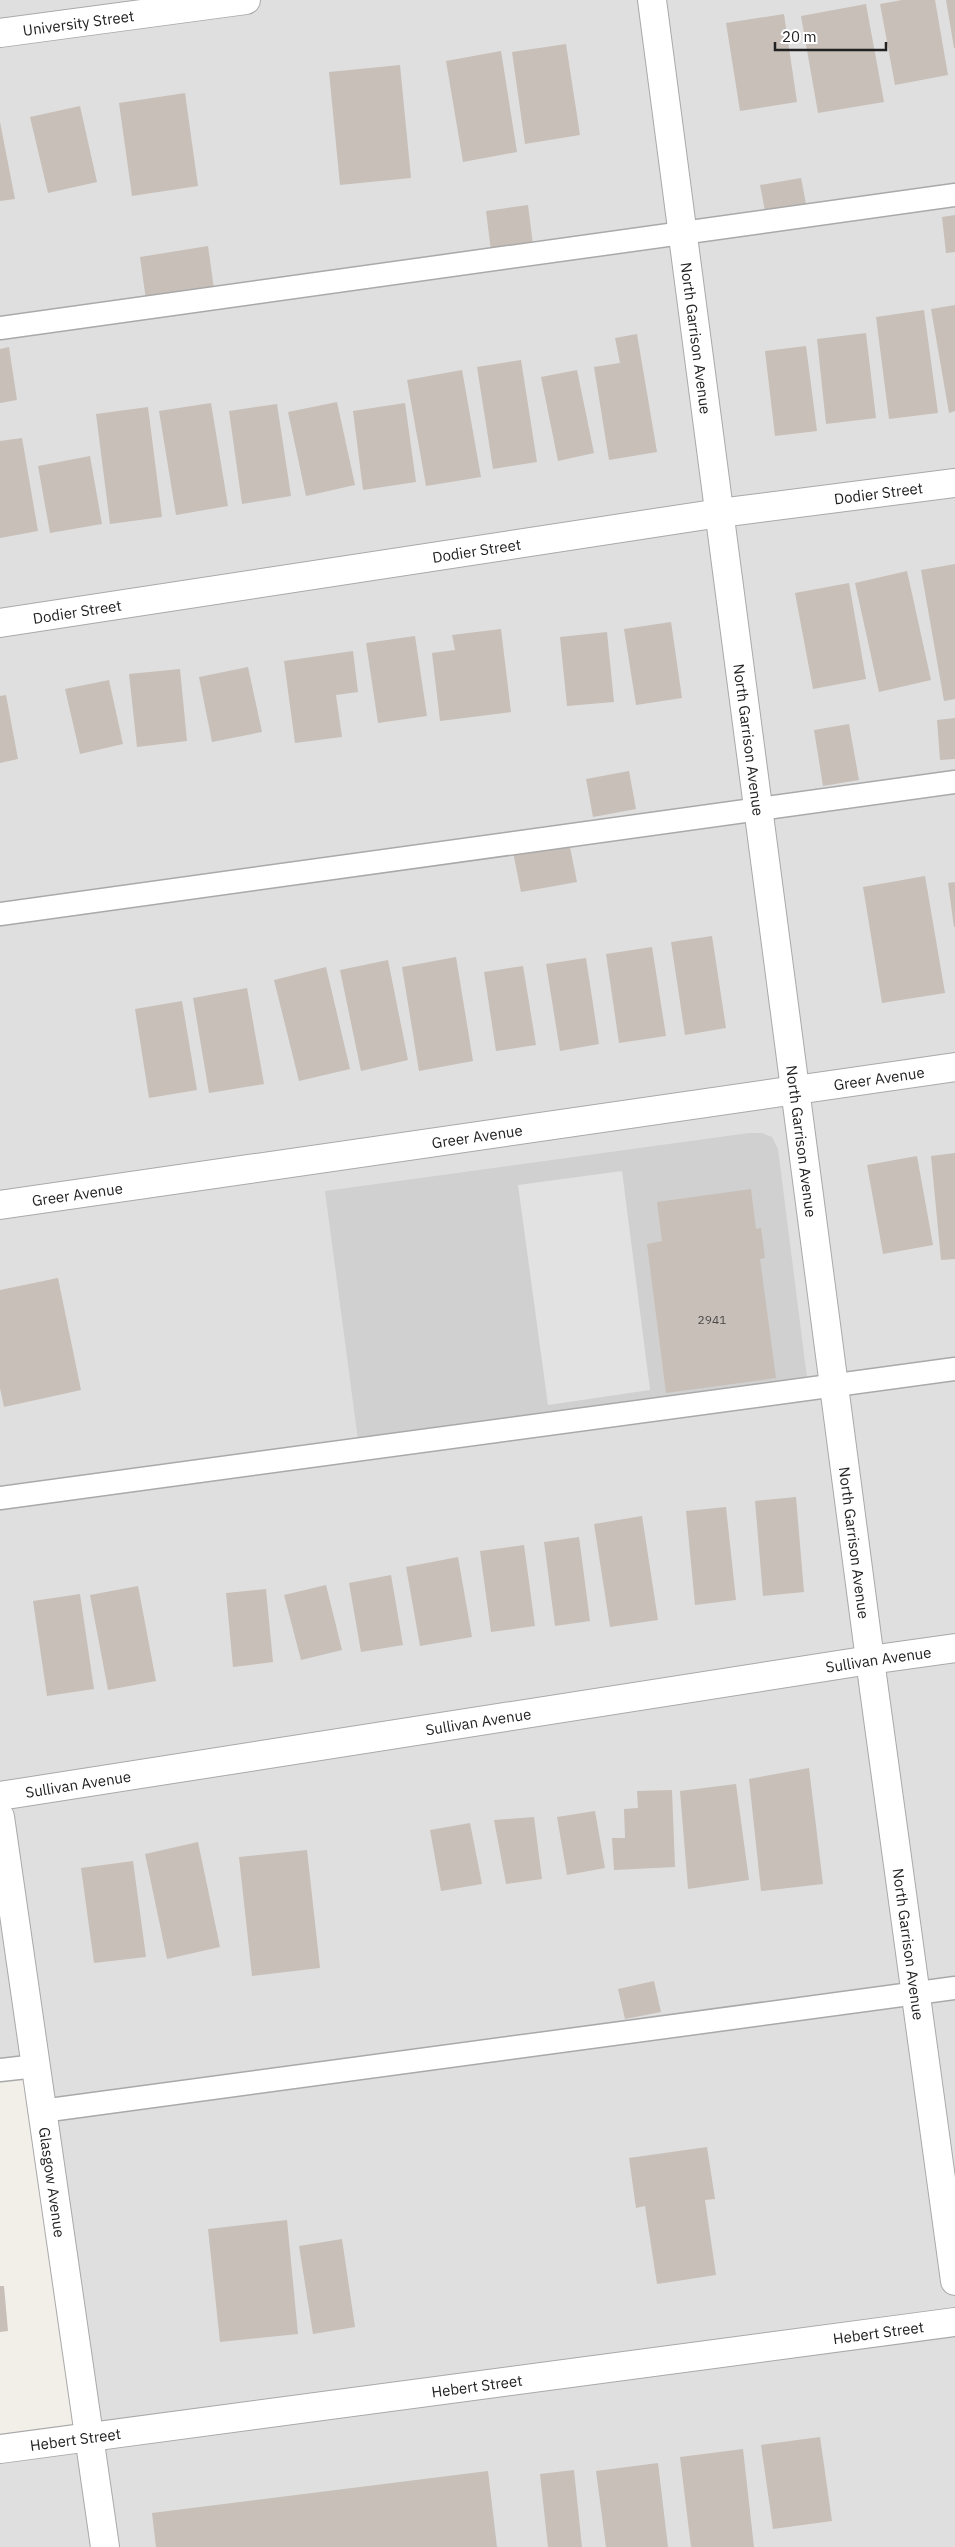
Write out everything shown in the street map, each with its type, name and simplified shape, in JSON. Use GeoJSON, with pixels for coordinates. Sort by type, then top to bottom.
{"type":"FeatureCollection","features":[{"type":"Feature","properties":{"kind":"street","name":"University Street"},"geometry":{"type":"LineString","coordinates":[[0,33],[246,0]]}},
{"type":"Feature","properties":{"kind":"street","name":"North Garrison Avenue"},"geometry":{"type":"LineString","coordinates":[[652,0],[870,1660],[955,2281]]}},
{"type":"Feature","properties":{"kind":"street","name":"Dodier Street"},"geometry":{"type":"LineString","coordinates":[[0,623],[720,513],[955,483]]}},
{"type":"Feature","properties":{"kind":"street","name":"Greer Avenue"},"geometry":{"type":"LineString","coordinates":[[0,1205],[955,1067]]}},
{"type":"Feature","properties":{"kind":"street","name":"Sullivan Avenue"},"geometry":{"type":"LineString","coordinates":[[0,1796],[955,1648]]}},
{"type":"Feature","properties":{"kind":"street","name":"Glasgow Avenue"},"geometry":{"type":"LineString","coordinates":[[0,1817],[105,2547]]}},
{"type":"Feature","properties":{"kind":"street","name":"Hebert Street"},"geometry":{"type":"LineString","coordinates":[[0,2449],[955,2322]]}},
{"type":"Feature","properties":{"kind":"lane"},"geometry":{"type":"LineString","coordinates":[[0,328],[955,195]]}},
{"type":"Feature","properties":{"kind":"lane"},"geometry":{"type":"LineString","coordinates":[[0,914],[955,782]]}},
{"type":"Feature","properties":{"kind":"lane"},"geometry":{"type":"LineString","coordinates":[[0,1498],[955,1369]]}},
{"type":"Feature","properties":{"kind":"lane"},"geometry":{"type":"LineString","coordinates":[[42,2111],[955,1988]]}},
{"type":"Feature","properties":{"kind":"lane"},"geometry":{"type":"LineString","coordinates":[[0,2070],[36,2066]]}},
{"type":"Feature","properties":{"kind":"shaded area"},"geometry":{"type":"Polygon","coordinates":[[[0,0],[955,0],[955,2547],[0,2547],[0,2449],[90,2438],[36,2066],[0,2070],[0,0]]]}},
{"type":"Feature","properties":{"kind":"shaded area"},"geometry":{"type":"Polygon","coordinates":[[[749,1133],[762,1133],[772,1137],[778,1149],[807,1378],[358,1440],[325,1191],[749,1133]]]}},
{"type":"Feature","properties":{"kind":"shaded area"},"geometry":{"type":"Polygon","coordinates":[[[622,1171],[650,1390],[548,1405],[518,1185],[622,1171]]]}},
{"type":"Feature","properties":{"kind":"building"},"geometry":{"type":"Polygon","coordinates":[[[902,0],[935,0],[948,75],[895,85],[880,4],[902,0]]]}},
{"type":"Feature","properties":{"kind":"building"},"geometry":{"type":"Polygon","coordinates":[[[946,0],[955,0],[955,48],[954,48],[946,0]]]}},
{"type":"Feature","properties":{"kind":"building"},"geometry":{"type":"Polygon","coordinates":[[[866,4],[884,102],[818,113],[801,16],[866,4]]]}},
{"type":"Feature","properties":{"kind":"building"},"geometry":{"type":"Polygon","coordinates":[[[784,14],[797,102],[740,111],[726,23],[784,14]]]}},
{"type":"Feature","properties":{"kind":"building"},"geometry":{"type":"Polygon","coordinates":[[[566,44],[580,135],[525,144],[512,52],[566,44]]]}},
{"type":"Feature","properties":{"kind":"building"},"geometry":{"type":"Polygon","coordinates":[[[501,51],[517,152],[463,162],[446,61],[501,51]]]}},
{"type":"Feature","properties":{"kind":"building"},"geometry":{"type":"Polygon","coordinates":[[[400,65],[411,178],[340,185],[329,72],[400,65]]]}},
{"type":"Feature","properties":{"kind":"building"},"geometry":{"type":"Polygon","coordinates":[[[185,93],[198,186],[132,196],[119,103],[185,93]]]}},
{"type":"Feature","properties":{"kind":"building"},"geometry":{"type":"Polygon","coordinates":[[[80,106],[97,182],[48,193],[30,117],[80,106]]]}},
{"type":"Feature","properties":{"kind":"building"},"geometry":{"type":"Polygon","coordinates":[[[0,122],[15,199],[0,201],[0,122]]]}},
{"type":"Feature","properties":{"kind":"building"},"geometry":{"type":"Polygon","coordinates":[[[801,178],[806,204],[765,211],[760,185],[801,178]]]}},
{"type":"Feature","properties":{"kind":"building"},"geometry":{"type":"Polygon","coordinates":[[[528,205],[533,245],[491,251],[486,211],[528,205]]]}},
{"type":"Feature","properties":{"kind":"building"},"geometry":{"type":"Polygon","coordinates":[[[955,215],[955,252],[946,253],[942,217],[955,215]]]}},
{"type":"Feature","properties":{"kind":"building"},"geometry":{"type":"Polygon","coordinates":[[[208,246],[214,289],[146,300],[140,257],[208,246]]]}},
{"type":"Feature","properties":{"kind":"building"},"geometry":{"type":"Polygon","coordinates":[[[955,305],[955,411],[949,413],[931,309],[955,305]]]}},
{"type":"Feature","properties":{"kind":"building"},"geometry":{"type":"Polygon","coordinates":[[[924,310],[938,413],[889,419],[876,317],[924,310]]]}},
{"type":"Feature","properties":{"kind":"building"},"geometry":{"type":"Polygon","coordinates":[[[866,333],[876,418],[826,424],[817,339],[866,333]]]}},
{"type":"Feature","properties":{"kind":"building"},"geometry":{"type":"Polygon","coordinates":[[[637,334],[657,452],[609,460],[594,367],[620,363],[615,338],[637,334]]]}},
{"type":"Feature","properties":{"kind":"building"},"geometry":{"type":"Polygon","coordinates":[[[806,346],[817,431],[775,436],[765,351],[806,346]]]}},
{"type":"Feature","properties":{"kind":"building"},"geometry":{"type":"Polygon","coordinates":[[[9,347],[17,400],[0,403],[0,349],[9,347]]]}},
{"type":"Feature","properties":{"kind":"building"},"geometry":{"type":"Polygon","coordinates":[[[521,360],[537,462],[493,469],[477,367],[521,360]]]}},
{"type":"Feature","properties":{"kind":"building"},"geometry":{"type":"Polygon","coordinates":[[[462,370],[481,477],[426,486],[407,380],[462,370]]]}},
{"type":"Feature","properties":{"kind":"building"},"geometry":{"type":"Polygon","coordinates":[[[577,370],[594,453],[558,461],[541,377],[577,370]]]}},
{"type":"Feature","properties":{"kind":"building"},"geometry":{"type":"Polygon","coordinates":[[[337,402],[355,485],[306,496],[288,412],[337,402]]]}},
{"type":"Feature","properties":{"kind":"building"},"geometry":{"type":"Polygon","coordinates":[[[211,403],[228,506],[176,515],[159,411],[211,403]]]}},
{"type":"Feature","properties":{"kind":"building"},"geometry":{"type":"Polygon","coordinates":[[[405,403],[416,482],[363,490],[353,411],[405,403]]]}},
{"type":"Feature","properties":{"kind":"building"},"geometry":{"type":"Polygon","coordinates":[[[277,404],[291,496],[242,504],[229,411],[277,404]]]}},
{"type":"Feature","properties":{"kind":"building"},"geometry":{"type":"Polygon","coordinates":[[[148,407],[162,517],[110,524],[96,414],[148,407]]]}},
{"type":"Feature","properties":{"kind":"building"},"geometry":{"type":"Polygon","coordinates":[[[22,438],[38,531],[0,538],[0,441],[22,438]]]}},
{"type":"Feature","properties":{"kind":"building"},"geometry":{"type":"Polygon","coordinates":[[[90,456],[102,524],[50,533],[38,466],[90,456]]]}},
{"type":"Feature","properties":{"kind":"building"},"geometry":{"type":"Polygon","coordinates":[[[955,564],[955,699],[944,701],[921,570],[955,564]]]}},
{"type":"Feature","properties":{"kind":"building"},"geometry":{"type":"Polygon","coordinates":[[[907,571],[931,680],[879,692],[855,583],[907,571]]]}},
{"type":"Feature","properties":{"kind":"building"},"geometry":{"type":"Polygon","coordinates":[[[849,583],[866,679],[813,689],[795,593],[849,583]]]}},
{"type":"Feature","properties":{"kind":"building"},"geometry":{"type":"Polygon","coordinates":[[[671,622],[682,698],[636,705],[624,629],[671,622]]]}},
{"type":"Feature","properties":{"kind":"building"},"geometry":{"type":"Polygon","coordinates":[[[501,629],[511,712],[440,721],[432,653],[455,650],[452,635],[501,629]]]}},
{"type":"Feature","properties":{"kind":"building"},"geometry":{"type":"Polygon","coordinates":[[[607,632],[614,702],[567,706],[560,637],[607,632]]]}},
{"type":"Feature","properties":{"kind":"building"},"geometry":{"type":"Polygon","coordinates":[[[415,636],[427,716],[378,723],[366,643],[415,636]]]}},
{"type":"Feature","properties":{"kind":"building"},"geometry":{"type":"Polygon","coordinates":[[[353,651],[358,692],[336,695],[342,737],[295,743],[284,661],[353,651]]]}},
{"type":"Feature","properties":{"kind":"building"},"geometry":{"type":"Polygon","coordinates":[[[248,667],[262,732],[212,742],[199,677],[248,667]]]}},
{"type":"Feature","properties":{"kind":"building"},"geometry":{"type":"Polygon","coordinates":[[[180,669],[187,741],[137,747],[129,674],[180,669]]]}},
{"type":"Feature","properties":{"kind":"building"},"geometry":{"type":"Polygon","coordinates":[[[109,680],[123,744],[80,754],[65,689],[109,680]]]}},
{"type":"Feature","properties":{"kind":"building"},"geometry":{"type":"Polygon","coordinates":[[[6,695],[18,759],[0,763],[0,696],[6,695]]]}},
{"type":"Feature","properties":{"kind":"building"},"geometry":{"type":"Polygon","coordinates":[[[955,718],[955,759],[940,760],[937,720],[955,718]]]}},
{"type":"Feature","properties":{"kind":"building"},"geometry":{"type":"Polygon","coordinates":[[[849,724],[859,780],[823,786],[814,730],[849,724]]]}},
{"type":"Feature","properties":{"kind":"building"},"geometry":{"type":"Polygon","coordinates":[[[629,771],[636,809],[593,817],[586,779],[629,771]]]}},
{"type":"Feature","properties":{"kind":"building"},"geometry":{"type":"Polygon","coordinates":[[[569,842],[577,882],[521,892],[513,852],[569,842]]]}},
{"type":"Feature","properties":{"kind":"building"},"geometry":{"type":"Polygon","coordinates":[[[925,876],[945,993],[882,1003],[863,887],[925,876]]]}},
{"type":"Feature","properties":{"kind":"building"},"geometry":{"type":"Polygon","coordinates":[[[955,882],[955,927],[954,927],[948,883],[955,882]]]}},
{"type":"Feature","properties":{"kind":"building"},"geometry":{"type":"Polygon","coordinates":[[[712,936],[726,1028],[685,1035],[671,942],[712,936]]]}},
{"type":"Feature","properties":{"kind":"building"},"geometry":{"type":"Polygon","coordinates":[[[652,947],[666,1036],[619,1043],[606,954],[652,947]]]}},
{"type":"Feature","properties":{"kind":"building"},"geometry":{"type":"Polygon","coordinates":[[[456,957],[473,1061],[419,1071],[402,967],[456,957]]]}},
{"type":"Feature","properties":{"kind":"building"},"geometry":{"type":"Polygon","coordinates":[[[586,958],[599,1044],[560,1051],[546,964],[586,958]]]}},
{"type":"Feature","properties":{"kind":"building"},"geometry":{"type":"Polygon","coordinates":[[[388,960],[408,1060],[361,1071],[340,970],[388,960]]]}},
{"type":"Feature","properties":{"kind":"building"},"geometry":{"type":"Polygon","coordinates":[[[523,966],[536,1045],[496,1051],[484,972],[523,966]]]}},
{"type":"Feature","properties":{"kind":"building"},"geometry":{"type":"Polygon","coordinates":[[[326,967],[350,1069],[299,1081],[274,980],[326,967]]]}},
{"type":"Feature","properties":{"kind":"building"},"geometry":{"type":"Polygon","coordinates":[[[247,988],[264,1084],[209,1093],[193,998],[247,988]]]}},
{"type":"Feature","properties":{"kind":"building"},"geometry":{"type":"Polygon","coordinates":[[[182,1001],[197,1090],[149,1098],[135,1009],[182,1001]]]}},
{"type":"Feature","properties":{"kind":"building"},"geometry":{"type":"Polygon","coordinates":[[[955,1153],[955,1259],[941,1260],[931,1156],[955,1153]]]}},
{"type":"Feature","properties":{"kind":"building"},"geometry":{"type":"Polygon","coordinates":[[[917,1156],[933,1245],[883,1254],[867,1165],[917,1156]]]}},
{"type":"Feature","properties":{"kind":"building"},"geometry":{"type":"Polygon","coordinates":[[[751,1189],[756,1229],[761,1228],[765,1258],[760,1259],[776,1378],[666,1393],[647,1244],[662,1241],[657,1202],[751,1189]]]}},
{"type":"Feature","properties":{"kind":"building"},"geometry":{"type":"Polygon","coordinates":[[[58,1278],[81,1390],[4,1407],[0,1388],[0,1290],[58,1278]]]}},
{"type":"Feature","properties":{"kind":"building"},"geometry":{"type":"Polygon","coordinates":[[[796,1497],[804,1592],[763,1596],[755,1501],[796,1497]]]}},
{"type":"Feature","properties":{"kind":"building"},"geometry":{"type":"Polygon","coordinates":[[[726,1507],[736,1600],[695,1605],[686,1511],[726,1507]]]}},
{"type":"Feature","properties":{"kind":"building"},"geometry":{"type":"Polygon","coordinates":[[[642,1516],[658,1620],[610,1627],[594,1524],[642,1516]]]}},
{"type":"Feature","properties":{"kind":"building"},"geometry":{"type":"Polygon","coordinates":[[[579,1537],[590,1621],[555,1626],[544,1542],[579,1537]]]}},
{"type":"Feature","properties":{"kind":"building"},"geometry":{"type":"Polygon","coordinates":[[[524,1545],[535,1626],[491,1632],[480,1551],[524,1545]]]}},
{"type":"Feature","properties":{"kind":"building"},"geometry":{"type":"Polygon","coordinates":[[[458,1557],[472,1637],[420,1646],[406,1567],[458,1557]]]}},
{"type":"Feature","properties":{"kind":"building"},"geometry":{"type":"Polygon","coordinates":[[[391,1575],[403,1645],[361,1652],[349,1583],[391,1575]]]}},
{"type":"Feature","properties":{"kind":"building"},"geometry":{"type":"Polygon","coordinates":[[[326,1585],[342,1650],[301,1660],[284,1595],[326,1585]]]}},
{"type":"Feature","properties":{"kind":"building"},"geometry":{"type":"Polygon","coordinates":[[[138,1586],[156,1681],[108,1690],[90,1595],[138,1586]]]}},
{"type":"Feature","properties":{"kind":"building"},"geometry":{"type":"Polygon","coordinates":[[[266,1589],[273,1662],[233,1667],[226,1593],[266,1589]]]}},
{"type":"Feature","properties":{"kind":"building"},"geometry":{"type":"Polygon","coordinates":[[[80,1594],[94,1689],[47,1696],[33,1601],[80,1594]]]}},
{"type":"Feature","properties":{"kind":"building"},"geometry":{"type":"Polygon","coordinates":[[[809,1768],[823,1884],[761,1891],[749,1779],[809,1768]]]}},
{"type":"Feature","properties":{"kind":"building"},"geometry":{"type":"Polygon","coordinates":[[[736,1784],[749,1880],[688,1889],[680,1791],[736,1784]]]}},
{"type":"Feature","properties":{"kind":"building"},"geometry":{"type":"Polygon","coordinates":[[[672,1790],[675,1867],[614,1870],[612,1838],[625,1838],[624,1809],[638,1808],[637,1791],[672,1790]]]}},
{"type":"Feature","properties":{"kind":"building"},"geometry":{"type":"Polygon","coordinates":[[[595,1811],[605,1868],[567,1875],[557,1817],[595,1811]]]}},
{"type":"Feature","properties":{"kind":"building"},"geometry":{"type":"Polygon","coordinates":[[[534,1817],[542,1879],[506,1884],[494,1820],[534,1817]]]}},
{"type":"Feature","properties":{"kind":"building"},"geometry":{"type":"Polygon","coordinates":[[[470,1823],[482,1884],[441,1891],[430,1830],[470,1823]]]}},
{"type":"Feature","properties":{"kind":"building"},"geometry":{"type":"Polygon","coordinates":[[[198,1842],[220,1947],[167,1959],[145,1854],[198,1842]]]}},
{"type":"Feature","properties":{"kind":"building"},"geometry":{"type":"Polygon","coordinates":[[[307,1850],[320,1968],[252,1976],[239,1857],[307,1850]]]}},
{"type":"Feature","properties":{"kind":"building"},"geometry":{"type":"Polygon","coordinates":[[[133,1861],[146,1957],[94,1963],[81,1868],[133,1861]]]}},
{"type":"Feature","properties":{"kind":"building"},"geometry":{"type":"Polygon","coordinates":[[[654,1981],[661,2012],[625,2019],[618,1989],[654,1981]]]}},
{"type":"Feature","properties":{"kind":"building"},"geometry":{"type":"Polygon","coordinates":[[[707,2147],[715,2199],[705,2200],[716,2275],[657,2284],[645,2206],[636,2208],[629,2158],[707,2147]]]}},
{"type":"Feature","properties":{"kind":"building"},"geometry":{"type":"Polygon","coordinates":[[[287,2220],[298,2334],[220,2342],[208,2229],[287,2220]]]}},
{"type":"Feature","properties":{"kind":"building"},"geometry":{"type":"Polygon","coordinates":[[[342,2239],[355,2327],[313,2334],[299,2246],[342,2239]]]}},
{"type":"Feature","properties":{"kind":"building"},"geometry":{"type":"Polygon","coordinates":[[[0,2286],[4,2286],[8,2331],[0,2332],[0,2286]]]}},
{"type":"Feature","properties":{"kind":"building"},"geometry":{"type":"Polygon","coordinates":[[[820,2437],[832,2521],[773,2529],[761,2445],[820,2437]]]}},
{"type":"Feature","properties":{"kind":"building"},"geometry":{"type":"Polygon","coordinates":[[[743,2449],[754,2547],[691,2547],[680,2457],[743,2449]]]}},
{"type":"Feature","properties":{"kind":"building"},"geometry":{"type":"Polygon","coordinates":[[[658,2463],[668,2547],[606,2547],[596,2471],[658,2463]]]}},
{"type":"Feature","properties":{"kind":"building"},"geometry":{"type":"Polygon","coordinates":[[[574,2470],[582,2547],[548,2547],[540,2474],[574,2470]]]}},
{"type":"Feature","properties":{"kind":"building"},"geometry":{"type":"Polygon","coordinates":[[[488,2471],[497,2547],[156,2547],[152,2513],[488,2471]]]}}]}
